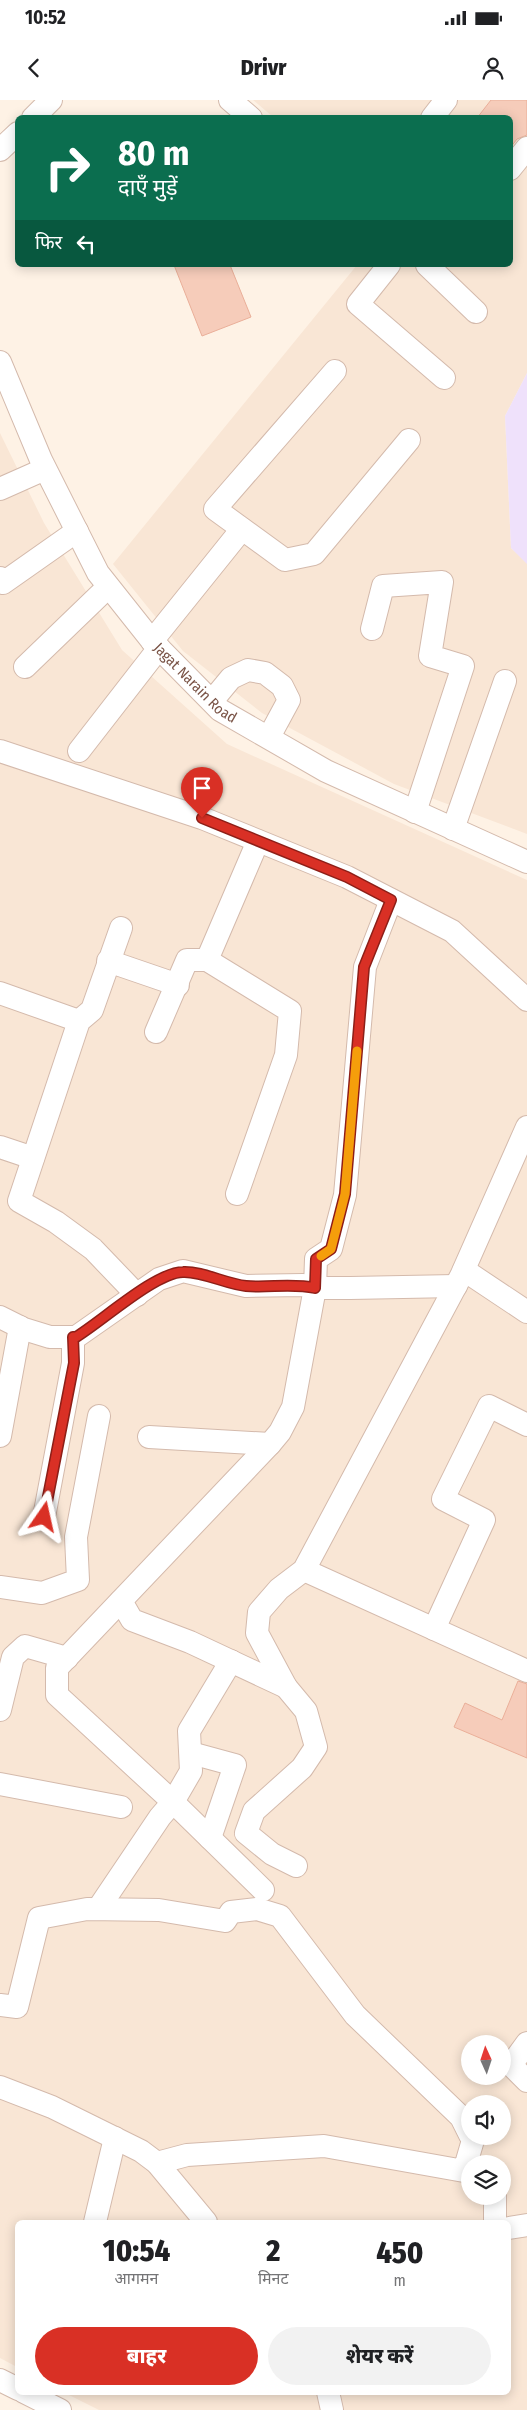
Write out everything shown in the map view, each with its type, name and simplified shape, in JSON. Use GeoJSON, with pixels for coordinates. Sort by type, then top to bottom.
{"type":"FeatureCollection","features":[{"type":"Feature","properties":{"kind":"street"},"geometry":{"type":"LineString","coordinates":[[37,115],[51,100]]}},
{"type":"Feature","properties":{"kind":"street"},"geometry":{"type":"LineString","coordinates":[[230,100],[248,115]]}},
{"type":"Feature","properties":{"kind":"street"},"geometry":{"type":"LineString","coordinates":[[434,115],[446,100]]}},
{"type":"Feature","properties":{"kind":"street"},"geometry":{"type":"LineString","coordinates":[[0,150],[15,136]]}},
{"type":"Feature","properties":{"kind":"street"},"geometry":{"type":"LineString","coordinates":[[513,165],[527,148]]}},
{"type":"Feature","properties":{"kind":"street"},"geometry":{"type":"LineString","coordinates":[[388,267],[358,304],[444,378]]}},
{"type":"Feature","properties":{"kind":"street"},"geometry":{"type":"LineString","coordinates":[[430,267],[476,312]]}},
{"type":"Feature","properties":{"kind":"street","name":"Jagat Narain Road"},"geometry":{"type":"LineString","coordinates":[[2,371],[45,468],[98,573],[156,644],[220,710],[326,771],[527,862]]}},
{"type":"Feature","properties":{"kind":"street"},"geometry":{"type":"LineString","coordinates":[[335,371],[215,509],[285,560],[314,554],[409,440]]}},
{"type":"Feature","properties":{"kind":"street"},"geometry":{"type":"LineString","coordinates":[[0,489],[45,468]]}},
{"type":"Feature","properties":{"kind":"street"},"geometry":{"type":"LineString","coordinates":[[79,751],[242,529]]}},
{"type":"Feature","properties":{"kind":"street"},"geometry":{"type":"LineString","coordinates":[[0,578],[3,583],[76,531]]}},
{"type":"Feature","properties":{"kind":"street"},"geometry":{"type":"LineString","coordinates":[[372,629],[383,586],[442,582],[430,656],[463,666],[415,812]]}},
{"type":"Feature","properties":{"kind":"street"},"geometry":{"type":"LineString","coordinates":[[26,667],[108,587]]}},
{"type":"Feature","properties":{"kind":"street"},"geometry":{"type":"LineString","coordinates":[[212,701],[231,678],[248,670],[265,673],[282,686],[289,700],[268,737]]}},
{"type":"Feature","properties":{"kind":"street"},"geometry":{"type":"LineString","coordinates":[[453,829],[505,681]]}},
{"type":"Feature","properties":{"kind":"street"},"geometry":{"type":"LineString","coordinates":[[0,751],[202,818],[347,877],[452,931],[527,1000]]}},
{"type":"Feature","properties":{"kind":"street"},"geometry":{"type":"LineString","coordinates":[[207,960],[258,841]]}},
{"type":"Feature","properties":{"kind":"street"},"geometry":{"type":"LineString","coordinates":[[263,1890],[173,1802],[57,1695],[57,1668],[270,1444],[280,1432],[293,1407],[315,1288],[316,1259],[331,1249],[345,1194],[364,967],[391,900]]}},
{"type":"Feature","properties":{"kind":"street"},"geometry":{"type":"LineString","coordinates":[[121,928],[92,1010],[79,1021],[19,1201],[56,1222],[94,1249],[137,1295]]}},
{"type":"Feature","properties":{"kind":"street"},"geometry":{"type":"LineString","coordinates":[[156,1032],[178,985],[187,960],[207,960],[290,1011],[286,1055],[237,1194]]}},
{"type":"Feature","properties":{"kind":"street"},"geometry":{"type":"LineString","coordinates":[[108,962],[178,985]]}},
{"type":"Feature","properties":{"kind":"street"},"geometry":{"type":"LineString","coordinates":[[0,993],[79,1021]]}},
{"type":"Feature","properties":{"kind":"street"},"geometry":{"type":"LineString","coordinates":[[296,1866],[272,1854],[246,1833],[254,1811],[302,1768],[316,1747],[306,1711],[286,1688],[257,1633],[259,1612],[279,1589],[304,1570],[460,1278],[527,1127]]}},
{"type":"Feature","properties":{"kind":"street"},"geometry":{"type":"LineString","coordinates":[[0,1147],[33,1158]]}},
{"type":"Feature","properties":{"kind":"street"},"geometry":{"type":"LineString","coordinates":[[0,1317],[20,1327],[50,1337],[76,1337],[159,1279],[183,1272],[246,1286],[304,1285],[315,1288],[350,1288],[460,1278],[527,1312]]}},
{"type":"Feature","properties":{"kind":"street"},"geometry":{"type":"LineString","coordinates":[[0,1436],[20,1327]]}},
{"type":"Feature","properties":{"kind":"street"},"geometry":{"type":"LineString","coordinates":[[44,1517],[74,1363],[73,1337]]}},
{"type":"Feature","properties":{"kind":"street"},"geometry":{"type":"LineString","coordinates":[[434,1629],[484,1520],[443,1499],[489,1406],[527,1425]]}},
{"type":"Feature","properties":{"kind":"street"},"geometry":{"type":"LineString","coordinates":[[0,1587],[42,1593],[78,1580],[76,1537],[99,1416]]}},
{"type":"Feature","properties":{"kind":"street"},"geometry":{"type":"LineString","coordinates":[[149,1437],[270,1444]]}},
{"type":"Feature","properties":{"kind":"street"},"geometry":{"type":"LineString","coordinates":[[304,1570],[527,1671]]}},
{"type":"Feature","properties":{"kind":"street"},"geometry":{"type":"LineString","coordinates":[[121,1601],[132,1620],[231,1661],[286,1688]]}},
{"type":"Feature","properties":{"kind":"street"},"geometry":{"type":"LineString","coordinates":[[0,1710],[13,1657],[26,1646],[67,1658]]}},
{"type":"Feature","properties":{"kind":"street"},"geometry":{"type":"LineString","coordinates":[[98,1909],[160,1817],[173,1802],[191,1771],[189,1731],[231,1661]]}},
{"type":"Feature","properties":{"kind":"street"},"geometry":{"type":"LineString","coordinates":[[191,1752],[235,1765],[224,1792],[210,1838]]}},
{"type":"Feature","properties":{"kind":"street"},"geometry":{"type":"LineString","coordinates":[[0,1784],[121,1807]]}},
{"type":"Feature","properties":{"kind":"street"},"geometry":{"type":"LineString","coordinates":[[224,1792],[254,1811]]}},
{"type":"Feature","properties":{"kind":"street"},"geometry":{"type":"LineString","coordinates":[[0,2005],[17,2007],[39,1918],[87,1909],[98,1909],[159,1910],[225,1921],[231,1912],[257,1909],[280,1916],[355,2015],[461,2118]]}},
{"type":"Feature","properties":{"kind":"street"},"geometry":{"type":"LineString","coordinates":[[527,2043],[511,2065],[527,2081]]}},
{"type":"Feature","properties":{"kind":"street"},"geometry":{"type":"LineString","coordinates":[[0,2087],[52,2107],[142,2151],[157,2163],[204,2220]]}},
{"type":"Feature","properties":{"kind":"street"},"geometry":{"type":"LineString","coordinates":[[95,2220],[115,2138]]}},
{"type":"Feature","properties":{"kind":"street"},"geometry":{"type":"LineString","coordinates":[[157,2163],[187,2155],[324,2146],[461,2171]]}},
{"type":"Feature","properties":{"kind":"street"},"geometry":{"type":"LineString","coordinates":[[495,2205],[495,2220]]}},
{"type":"Feature","properties":{"kind":"street"},"geometry":{"type":"LineString","coordinates":[[511,2228],[527,2225]]}},
{"type":"Feature","properties":{"kind":"street"},"geometry":{"type":"LineString","coordinates":[[0,2380],[15,2388]]}},
{"type":"Feature","properties":{"kind":"street"},"geometry":{"type":"LineString","coordinates":[[33,2395],[56,2403]]}},
{"type":"Feature","properties":{"kind":"street"},"geometry":{"type":"LineString","coordinates":[[329,2395],[332,2410]]}},
{"type":"Feature","properties":{"kind":"shaded area"},"geometry":{"type":"Polygon","coordinates":[[[253,100],[527,100],[527,373],[505,416],[511,548],[527,562],[527,834],[394,784],[262,713],[183,651],[113,564],[355,267],[513,267],[513,115],[271,115],[253,100]]]}},
{"type":"Feature","properties":{"kind":"shaded area"},"geometry":{"type":"Polygon","coordinates":[[[527,373],[527,564],[511,548],[505,416],[527,373]]]}},
{"type":"Feature","properties":{"kind":"shaded area"},"geometry":{"type":"Polygon","coordinates":[[[0,433],[44,523],[122,650],[227,744],[527,880],[527,2410],[99,2410],[69,2395],[511,2395],[511,2220],[15,2220],[15,2366],[0,2358],[0,433]]]}},
{"type":"Feature","properties":{"kind":"building"},"geometry":{"type":"Polygon","coordinates":[[[491,100],[527,100],[527,135],[517,139],[513,144],[513,115],[479,115],[491,100]]]}},
{"type":"Feature","properties":{"kind":"building"},"geometry":{"type":"Polygon","coordinates":[[[175,267],[231,267],[251,317],[202,336],[175,267]]]}},
{"type":"Feature","properties":{"kind":"building"},"geometry":{"type":"Polygon","coordinates":[[[518,1681],[527,1684],[527,1758],[454,1727],[465,1703],[502,1720],[518,1681]]]}},
{"type":"Feature","properties":{"kind":"slow traffic"},"geometry":{"type":"LineString","coordinates":[[321,1256],[331,1249],[345,1194],[357,1051]]}},
{"type":"Feature","properties":{"kind":"route"},"geometry":{"type":"LineString","coordinates":[[44,1517],[74,1363],[73,1337],[97,1324],[159,1279],[183,1272],[246,1286],[304,1285],[315,1288],[316,1259],[331,1249],[345,1194],[364,967],[391,900],[347,877],[202,818]]}}]}
